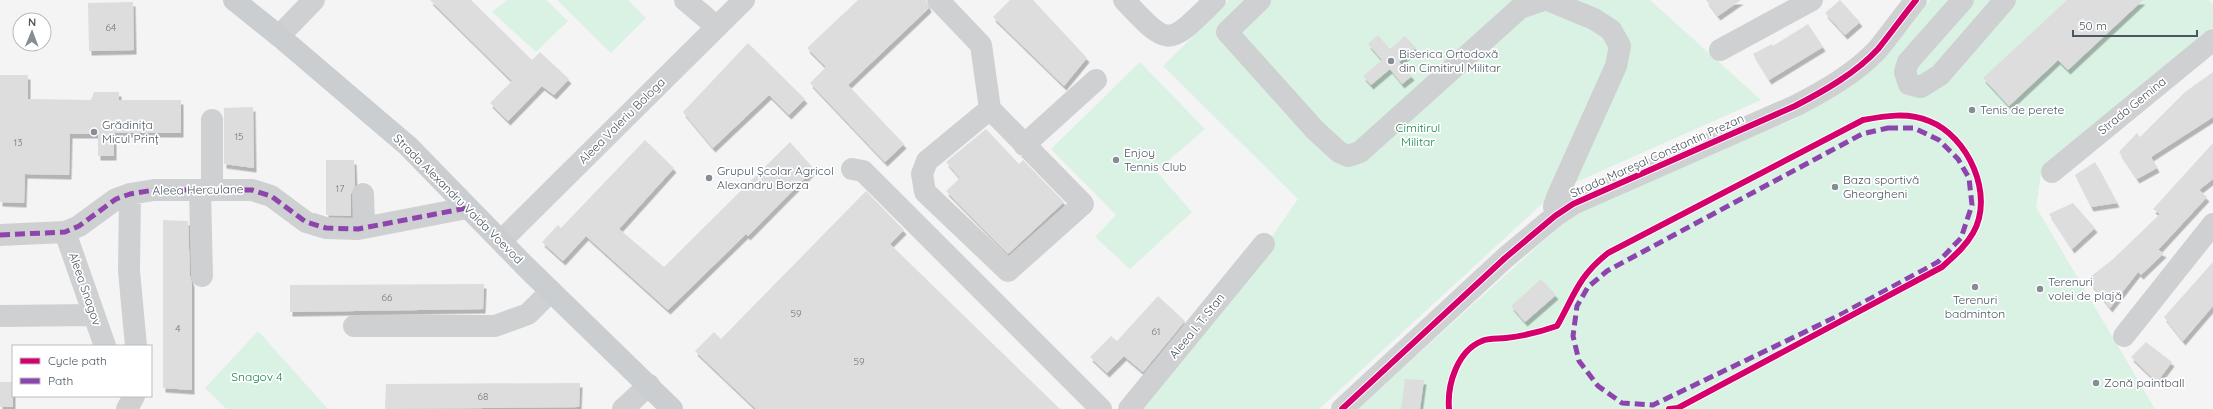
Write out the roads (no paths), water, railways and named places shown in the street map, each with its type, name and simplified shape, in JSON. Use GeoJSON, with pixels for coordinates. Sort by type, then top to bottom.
{"type":"FeatureCollection","features":[{"type":"Feature","properties":{"kind":"main road","name":"Strada Alexandru Vaida Voevod"},"geometry":{"type":"LineString","coordinates":[[234,0],[279,36],[408,146],[500,241],[672,409]]}},
{"type":"Feature","properties":{"kind":"street"},"geometry":{"type":"LineString","coordinates":[[279,36],[314,0]]}},
{"type":"Feature","properties":{"kind":"street"},"geometry":{"type":"LineString","coordinates":[[685,0],[717,27]]}},
{"type":"Feature","properties":{"kind":"street","name":"Aleea Valeriu Bologa"},"geometry":{"type":"LineString","coordinates":[[500,241],[744,0]]}},
{"type":"Feature","properties":{"kind":"street"},"geometry":{"type":"LineString","coordinates":[[938,0],[981,45],[990,109],[1083,204],[1008,271],[926,192],[922,174],[927,161],[990,109]]}},
{"type":"Feature","properties":{"kind":"street"},"geometry":{"type":"LineString","coordinates":[[1124,0],[1150,28],[1158,34],[1167,37],[1176,35],[1185,30],[1215,0]]}},
{"type":"Feature","properties":{"kind":"street"},"geometry":{"type":"LineString","coordinates":[[1260,0],[1227,32],[1315,130],[1339,152],[1348,156],[1360,152],[1520,8],[1543,0]]}},
{"type":"Feature","properties":{"kind":"street"},"geometry":{"type":"LineString","coordinates":[[1548,0],[1594,19],[1611,30],[1620,46],[1616,66],[1558,195],[1554,206],[1555,216]]}},
{"type":"Feature","properties":{"kind":"street"},"geometry":{"type":"LineString","coordinates":[[1720,50],[1812,0]]}},
{"type":"Feature","properties":{"kind":"street","name":"Strada Mareșal Constantin Prezan"},"geometry":{"type":"LineString","coordinates":[[1342,409],[1505,258],[1555,216],[1573,204],[1817,95],[1858,66],[1877,50],[1916,0]]}},
{"type":"Feature","properties":{"kind":"street"},"geometry":{"type":"LineString","coordinates":[[1963,0],[1908,62],[1905,72],[1908,84],[1921,87],[1940,74],[2005,0]]}},
{"type":"Feature","properties":{"kind":"street","name":"Strada Gemina"},"geometry":{"type":"LineString","coordinates":[[2052,172],[2213,40]]}},
{"type":"Feature","properties":{"kind":"street"},"geometry":{"type":"LineString","coordinates":[[1024,145],[1096,80]]}},
{"type":"Feature","properties":{"kind":"street"},"geometry":{"type":"LineString","coordinates":[[202,276],[206,190],[212,120]]}},
{"type":"Feature","properties":{"kind":"street"},"geometry":{"type":"LineString","coordinates":[[852,169],[863,171],[1101,409]]}},
{"type":"Feature","properties":{"kind":"street","name":"Aleea Herculane"},"geometry":{"type":"LineString","coordinates":[[0,235],[65,232],[79,226],[116,199],[130,194],[154,190],[252,190],[271,196],[306,222],[326,228],[364,227],[467,208]]}},
{"type":"Feature","properties":{"kind":"street"},"geometry":{"type":"LineString","coordinates":[[130,194],[129,271],[136,345]]}},
{"type":"Feature","properties":{"kind":"street"},"geometry":{"type":"LineString","coordinates":[[363,194],[364,227]]}},
{"type":"Feature","properties":{"kind":"street"},"geometry":{"type":"LineString","coordinates":[[2124,336],[2213,224]]}},
{"type":"Feature","properties":{"kind":"street","name":"Aleea Snagov"},"geometry":{"type":"LineString","coordinates":[[65,232],[105,345]]}},
{"type":"Feature","properties":{"kind":"street","name":"Aleea I. T. Stan"},"geometry":{"type":"LineString","coordinates":[[1129,409],[1264,244]]}},
{"type":"Feature","properties":{"kind":"street"},"geometry":{"type":"LineString","coordinates":[[354,326],[495,326],[528,314],[551,291]]}},
{"type":"Feature","properties":{"kind":"street"},"geometry":{"type":"LineString","coordinates":[[0,316],[94,315]]}},
{"type":"Feature","properties":{"kind":"street"},"geometry":{"type":"LineString","coordinates":[[623,409],[649,385]]}},
{"type":"Feature","properties":{"kind":"street"},"geometry":{"type":"LineString","coordinates":[[122,397],[127,409]]}},
{"type":"Feature","properties":{"kind":"street"},"geometry":{"type":"LineString","coordinates":[[127,409],[133,397]]}},
{"type":"Feature","properties":{"kind":"place","name":"Biserica Ortodoxă din Cimitirul Militar"},"geometry":{"type":"Point","coordinates":[1391,61]}},
{"type":"Feature","properties":{"kind":"place","name":"Tenis de perete"},"geometry":{"type":"Point","coordinates":[1972,110]}},
{"type":"Feature","properties":{"kind":"place","name":"Grădinița Micul Prinț"},"geometry":{"type":"Point","coordinates":[94,132]}},
{"type":"Feature","properties":{"kind":"place","name":"Enjoy Tennis Club"},"geometry":{"type":"Point","coordinates":[1116,160]}},
{"type":"Feature","properties":{"kind":"place","name":"Grupul Școlar Agricol Alexandru Borza"},"geometry":{"type":"Point","coordinates":[709,178]}},
{"type":"Feature","properties":{"kind":"place","name":"Baza sportivă Gheorgheni"},"geometry":{"type":"Point","coordinates":[1835,187]}},
{"type":"Feature","properties":{"kind":"place","name":"Terenuri badminton"},"geometry":{"type":"Point","coordinates":[1975,287]}},
{"type":"Feature","properties":{"kind":"place","name":"Terenuri volei de plajă"},"geometry":{"type":"Point","coordinates":[2040,289]}},
{"type":"Feature","properties":{"kind":"place","name":"Zonă paintball"},"geometry":{"type":"Point","coordinates":[2096,383]}},
{"type":"Feature","properties":{"kind":"park label","name":"Cimitirul Militar"},"geometry":{"type":"Point","coordinates":[1418,135]}},
{"type":"Feature","properties":{"kind":"park label","name":"Snagov 4"},"geometry":{"type":"Point","coordinates":[257,377]}}]}
